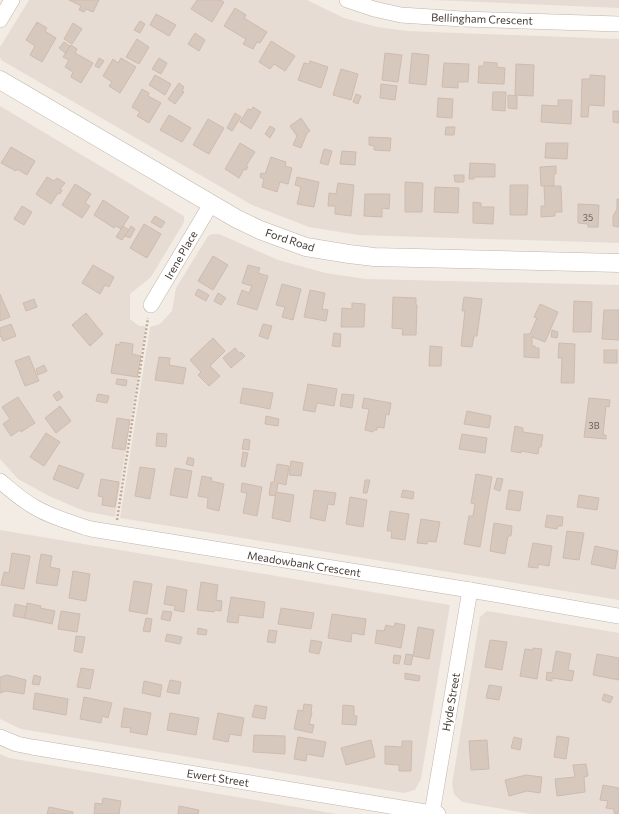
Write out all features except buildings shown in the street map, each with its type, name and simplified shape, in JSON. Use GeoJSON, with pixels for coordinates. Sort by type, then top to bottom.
{"type":"FeatureCollection","features":[{"type":"Feature","properties":{"kind":"street"},"geometry":{"type":"LineString","coordinates":[[0,20],[12,0]]}},
{"type":"Feature","properties":{"kind":"street","name":"Bellingham Crescent"},"geometry":{"type":"LineString","coordinates":[[347,0],[374,9],[401,15],[619,24]]}},
{"type":"Feature","properties":{"kind":"street","name":"Ford Road"},"geometry":{"type":"LineString","coordinates":[[0,80],[210,204],[260,230],[306,247],[374,257],[619,263]]}},
{"type":"Feature","properties":{"kind":"street","name":"Irene Place"},"geometry":{"type":"LineString","coordinates":[[151,305],[210,204]]}},
{"type":"Feature","properties":{"kind":"street","name":"Meadowbank Crescent"},"geometry":{"type":"LineString","coordinates":[[0,481],[14,493],[38,509],[65,521],[91,529],[470,590],[619,616]]}},
{"type":"Feature","properties":{"kind":"street","name":"Hyde Street"},"geometry":{"type":"LineString","coordinates":[[435,813],[470,590]]}},
{"type":"Feature","properties":{"kind":"street","name":"Ewert Street"},"geometry":{"type":"LineString","coordinates":[[0,736],[17,744],[32,747],[435,813]]}},
{"type":"Feature","properties":{"kind":"path"},"geometry":{"type":"LineString","coordinates":[[115,533],[151,305]]}},
{"type":"Feature","properties":{"kind":"shaded area"},"geometry":{"type":"Polygon","coordinates":[[[29,0],[307,0],[344,18],[377,27],[407,31],[619,39],[619,243],[358,235],[309,227],[252,205],[1,60],[0,47],[29,0]]]}},
{"type":"Feature","properties":{"kind":"shaded area"},"geometry":{"type":"Polygon","coordinates":[[[432,0],[619,0],[619,8],[432,0]]]}},
{"type":"Feature","properties":{"kind":"shaded area"},"geometry":{"type":"Polygon","coordinates":[[[0,106],[184,216],[184,222],[151,277],[130,294],[130,319],[139,326],[146,326],[115,517],[84,511],[49,496],[18,479],[0,459],[0,106]]]}},
{"type":"Feature","properties":{"kind":"shaded area"},"geometry":{"type":"Polygon","coordinates":[[[212,234],[219,234],[278,260],[326,273],[366,279],[619,285],[619,600],[120,518],[150,327],[160,324],[172,311],[176,288],[208,236],[212,234]]]}},
{"type":"Feature","properties":{"kind":"shaded area"},"geometry":{"type":"Polygon","coordinates":[[[0,530],[450,605],[421,779],[415,790],[404,793],[21,729],[0,719],[0,530]]]}},
{"type":"Feature","properties":{"kind":"shaded area"},"geometry":{"type":"Polygon","coordinates":[[[487,611],[619,633],[619,814],[531,814],[462,802],[454,794],[452,784],[480,617],[487,611]]]}},
{"type":"Feature","properties":{"kind":"shaded area"},"geometry":{"type":"Polygon","coordinates":[[[0,754],[9,758],[337,814],[0,814],[0,754]]]}}]}
